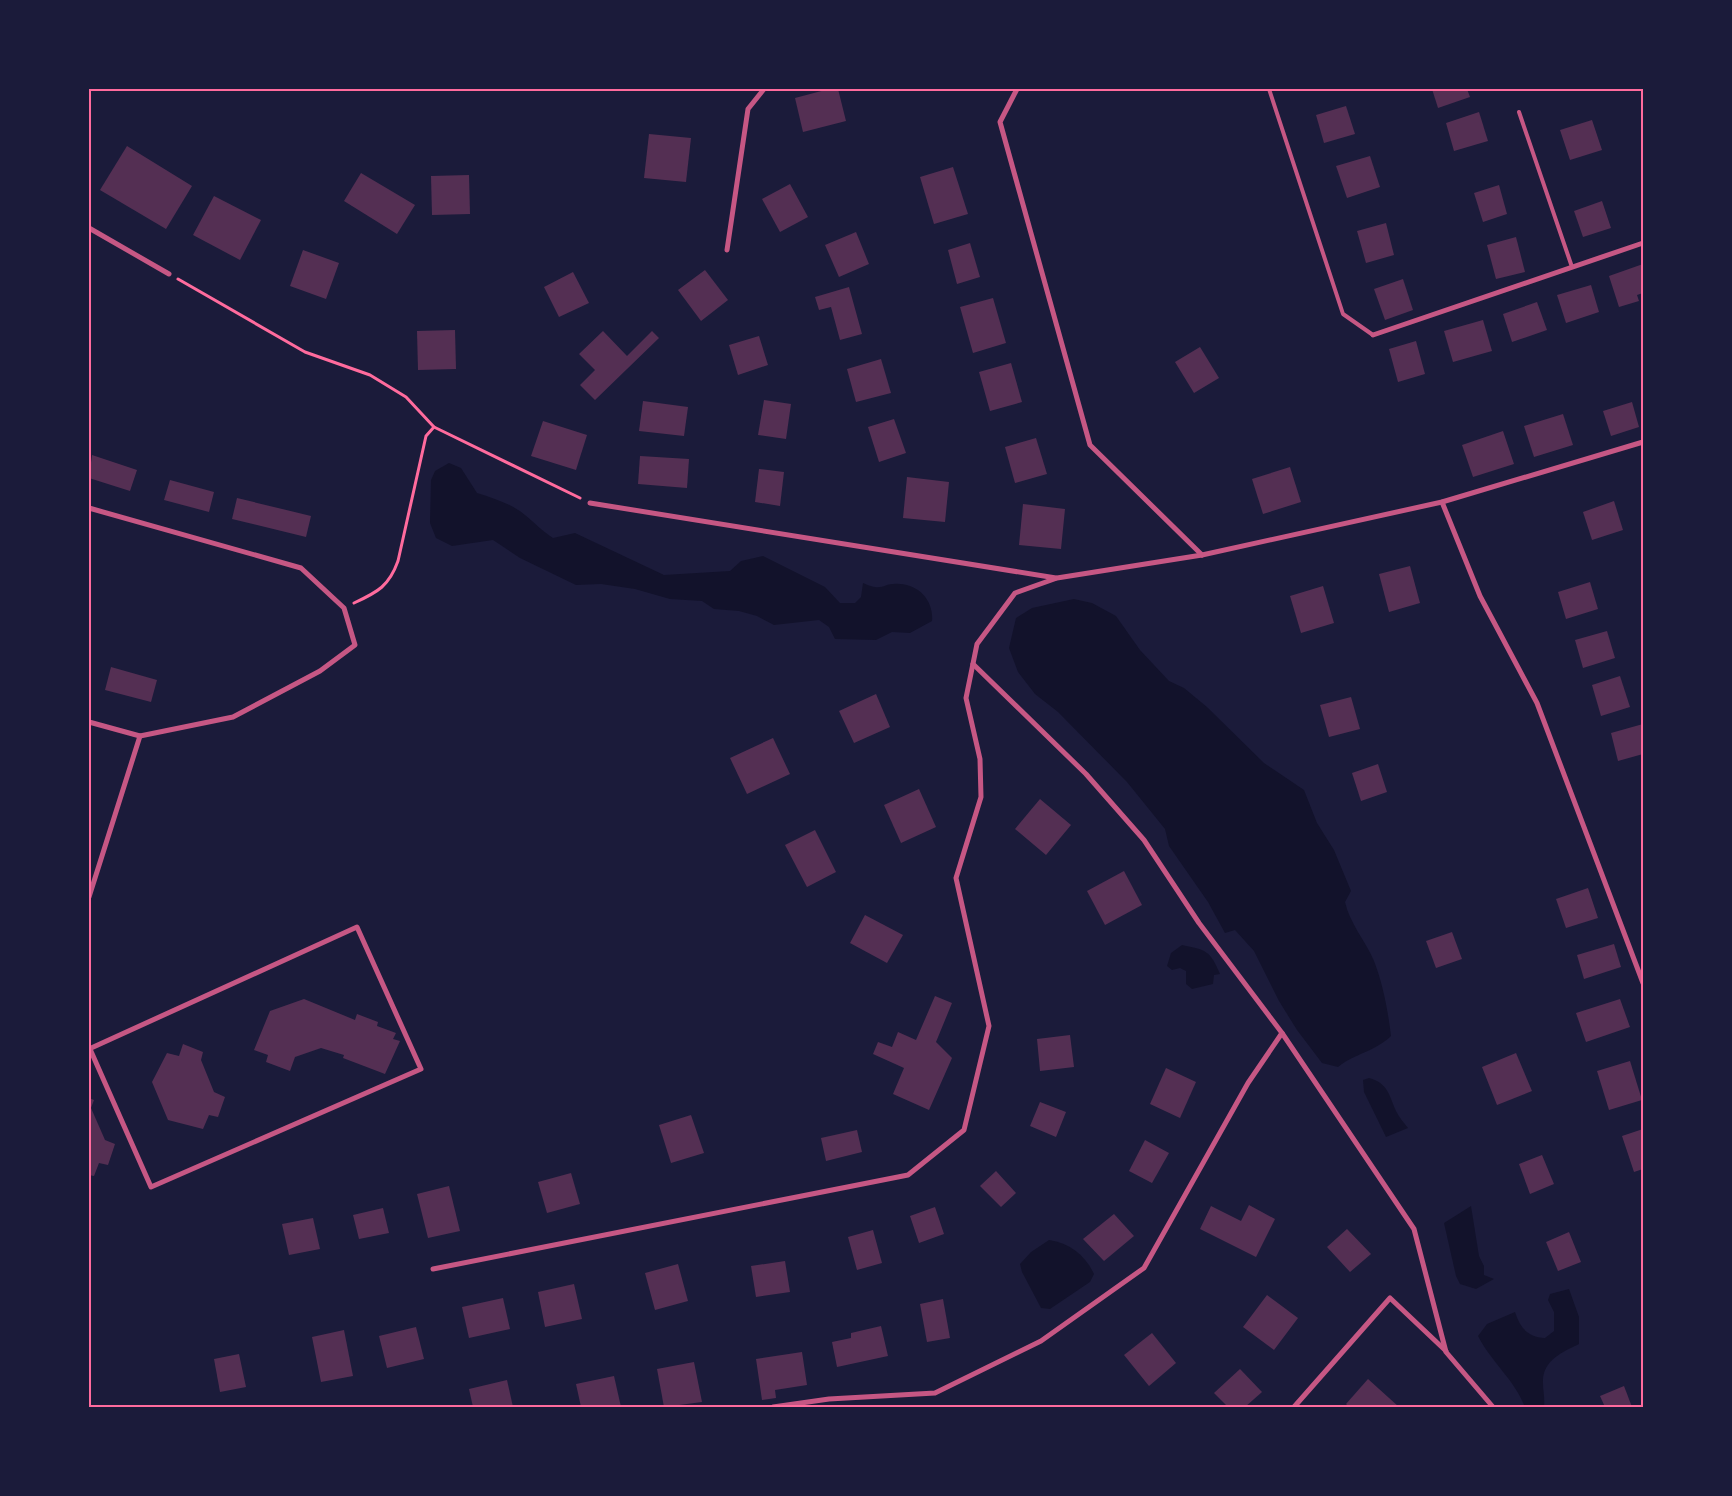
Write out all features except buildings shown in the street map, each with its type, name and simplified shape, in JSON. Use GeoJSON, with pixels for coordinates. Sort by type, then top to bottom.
{"type":"FeatureCollection","features":[{"type":"Feature","properties":{"kind":"street"},"geometry":{"type":"LineString","coordinates":[[728,250],[748,109],[764,89]]}},
{"type":"Feature","properties":{"kind":"street"},"geometry":{"type":"LineString","coordinates":[[1017,89],[1000,122],[1090,445],[1202,556]]}},
{"type":"Feature","properties":{"kind":"street"},"geometry":{"type":"LineString","coordinates":[[89,228],[169,274]]}},
{"type":"Feature","properties":{"kind":"street"},"geometry":{"type":"LineString","coordinates":[[1373,334],[1643,243]]}},
{"type":"Feature","properties":{"kind":"street"},"geometry":{"type":"LineString","coordinates":[[433,1269],[908,1175],[964,1130],[989,1026],[956,878],[981,797],[980,759],[966,698],[977,644],[1015,593],[1057,578],[1202,556],[1442,502],[1643,442]]}},
{"type":"Feature","properties":{"kind":"street"},"geometry":{"type":"LineString","coordinates":[[1442,502],[1480,596],[1537,703],[1643,982]]}},
{"type":"Feature","properties":{"kind":"street"},"geometry":{"type":"LineString","coordinates":[[590,503],[1057,578]]}},
{"type":"Feature","properties":{"kind":"street"},"geometry":{"type":"LineString","coordinates":[[89,508],[301,568],[344,608],[355,645],[320,671],[233,717],[140,736],[89,722]]}},
{"type":"Feature","properties":{"kind":"street"},"geometry":{"type":"LineString","coordinates":[[973,664],[1086,774],[1144,840],[1199,922],[1282,1033],[1414,1229],[1446,1352]]}},
{"type":"Feature","properties":{"kind":"street"},"geometry":{"type":"LineString","coordinates":[[89,897],[140,736]]}},
{"type":"Feature","properties":{"kind":"street"},"geometry":{"type":"LineString","coordinates":[[358,927],[422,1069],[151,1188],[89,1049],[358,927]]}},
{"type":"Feature","properties":{"kind":"street"},"geometry":{"type":"LineString","coordinates":[[773,1407],[829,1399],[935,1393],[1041,1341],[1144,1268],[1248,1083],[1282,1033]]}},
{"type":"Feature","properties":{"kind":"street"},"geometry":{"type":"LineString","coordinates":[[1294,1407],[1390,1298],[1446,1352],[1493,1407]]}},
{"type":"Feature","properties":{"kind":"lane"},"geometry":{"type":"LineString","coordinates":[[1269,89],[1343,314],[1373,334]]}},
{"type":"Feature","properties":{"kind":"lane"},"geometry":{"type":"LineString","coordinates":[[1520,112],[1572,267]]}},
{"type":"Feature","properties":{"kind":"path"},"geometry":{"type":"LineString","coordinates":[[169,274],[305,352],[370,375],[406,397],[434,427],[590,503]]}},
{"type":"Feature","properties":{"kind":"path"},"geometry":{"type":"LineString","coordinates":[[344,608],[378,592],[393,576],[426,436],[434,427]]}},
{"type":"Feature","properties":{"kind":"shaded area"},"geometry":{"type":"Polygon","coordinates":[[[449,463],[461,468],[477,493],[496,499],[514,508],[553,538],[575,533],[664,575],[730,571],[741,561],[763,556],[825,587],[840,603],[855,603],[861,597],[863,583],[875,587],[890,584],[907,585],[919,591],[928,601],[931,607],[932,621],[910,633],[892,632],[876,640],[835,639],[829,627],[819,620],[774,625],[757,616],[739,611],[714,609],[702,601],[670,599],[635,589],[601,584],[576,585],[520,558],[493,540],[452,546],[436,538],[430,523],[431,480],[435,471],[449,463]]]}},
{"type":"Feature","properties":{"kind":"shaded area"},"geometry":{"type":"Polygon","coordinates":[[[1074,599],[1092,603],[1116,616],[1140,650],[1169,681],[1184,688],[1207,707],[1264,763],[1304,790],[1317,823],[1334,850],[1351,891],[1345,902],[1347,910],[1377,970],[1385,998],[1391,1036],[1385,1041],[1338,1067],[1322,1063],[1297,1030],[1279,1001],[1254,951],[1235,930],[1225,933],[1208,902],[1169,846],[1165,829],[1127,782],[1058,712],[1035,694],[1018,672],[1009,648],[1016,618],[1032,608],[1074,599]]]}},
{"type":"Feature","properties":{"kind":"shaded area"},"geometry":{"type":"Polygon","coordinates":[[[1182,945],[1197,948],[1210,956],[1220,974],[1214,975],[1213,984],[1192,989],[1186,984],[1186,971],[1180,968],[1172,970],[1167,966],[1171,953],[1182,945]]]}},
{"type":"Feature","properties":{"kind":"shaded area"},"geometry":{"type":"Polygon","coordinates":[[[1369,1078],[1384,1086],[1397,1113],[1408,1128],[1386,1137],[1364,1092],[1363,1080],[1369,1078]]]}},
{"type":"Feature","properties":{"kind":"shaded area"},"geometry":{"type":"Polygon","coordinates":[[[1471,1206],[1479,1256],[1484,1266],[1484,1275],[1494,1279],[1476,1289],[1460,1284],[1456,1276],[1444,1223],[1471,1206]]]}},
{"type":"Feature","properties":{"kind":"shaded area"},"geometry":{"type":"Polygon","coordinates":[[[1049,1240],[1064,1244],[1076,1251],[1086,1261],[1094,1274],[1090,1282],[1050,1309],[1041,1308],[1022,1272],[1020,1264],[1031,1252],[1049,1240]]]}},
{"type":"Feature","properties":{"kind":"shaded area"},"geometry":{"type":"Polygon","coordinates":[[[1569,1289],[1579,1317],[1579,1344],[1555,1358],[1546,1368],[1543,1383],[1544,1407],[1525,1407],[1515,1388],[1478,1336],[1487,1324],[1515,1312],[1519,1323],[1529,1334],[1545,1338],[1554,1331],[1554,1312],[1548,1300],[1550,1294],[1569,1289]]]}}]}
